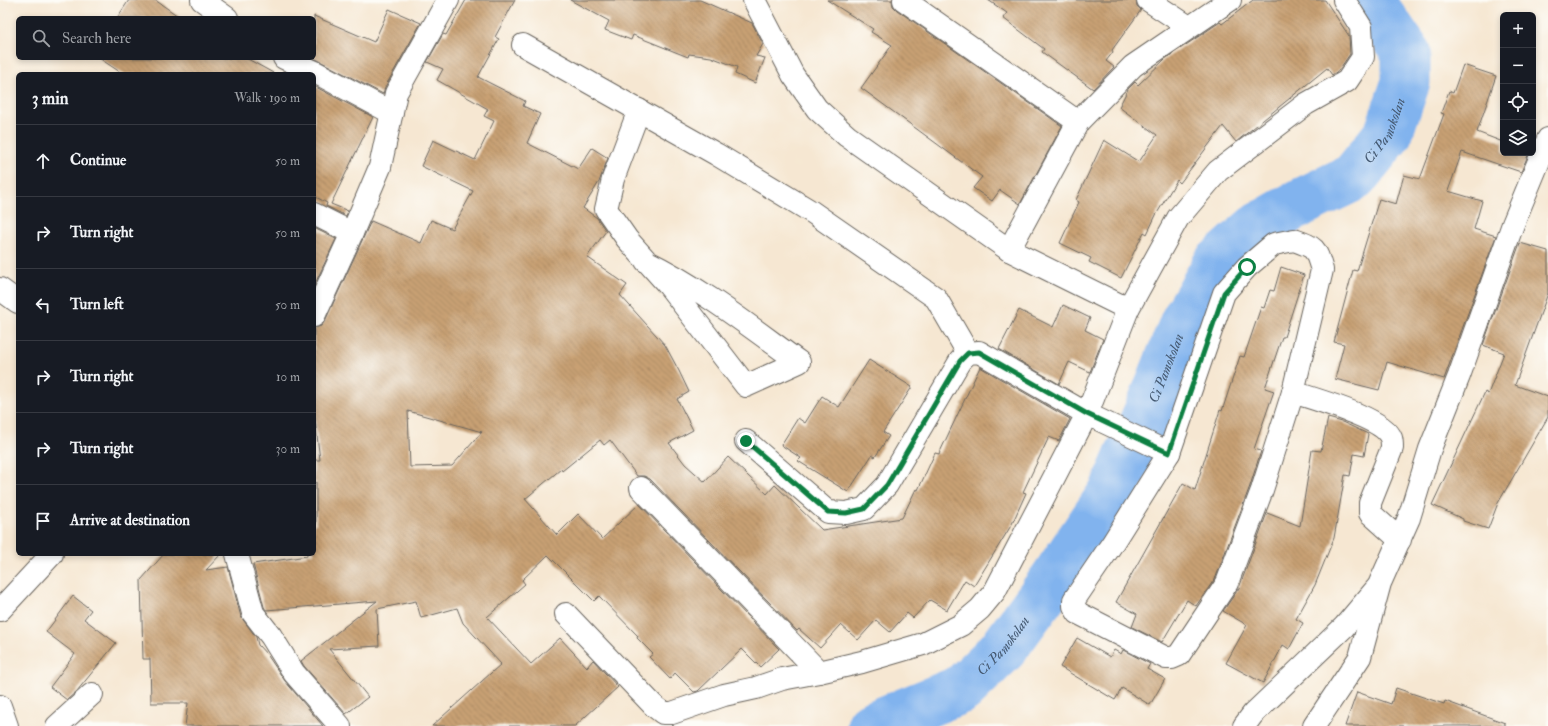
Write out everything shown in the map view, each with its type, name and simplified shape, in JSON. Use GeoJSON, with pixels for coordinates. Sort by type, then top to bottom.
{"type":"FeatureCollection","features":[{"type":"Feature","properties":{"kind":"street"},"geometry":{"type":"LineString","coordinates":[[202,0],[224,16]]}},
{"type":"Feature","properties":{"kind":"street"},"geometry":{"type":"LineString","coordinates":[[316,312],[380,167],[396,93],[448,0]]}},
{"type":"Feature","properties":{"kind":"street"},"geometry":{"type":"LineString","coordinates":[[754,0],[793,75],[817,109],[848,136],[1009,250],[1128,309]]}},
{"type":"Feature","properties":{"kind":"street"},"geometry":{"type":"LineString","coordinates":[[904,0],[1078,122]]}},
{"type":"Feature","properties":{"kind":"street"},"geometry":{"type":"LineString","coordinates":[[1148,0],[1189,27]]}},
{"type":"Feature","properties":{"kind":"street"},"geometry":{"type":"LineString","coordinates":[[1009,250],[1078,122],[1133,66],[1230,0]]}},
{"type":"Feature","properties":{"kind":"street"},"geometry":{"type":"LineString","coordinates":[[566,614],[654,706],[663,713],[672,713],[724,695],[756,688],[782,679],[819,672],[923,644],[961,625],[980,609],[995,591],[1087,414],[1128,309],[1178,218],[1218,170],[1306,104],[1347,81],[1363,57],[1362,27],[1344,0]]}},
{"type":"Feature","properties":{"kind":"street"},"geometry":{"type":"LineString","coordinates":[[524,45],[716,154],[812,212],[936,298],[968,353]]}},
{"type":"Feature","properties":{"kind":"street"},"geometry":{"type":"LineString","coordinates":[[288,60],[315,72]]}},
{"type":"Feature","properties":{"kind":"street"},"geometry":{"type":"LineString","coordinates":[[316,73],[392,113]]}},
{"type":"Feature","properties":{"kind":"street"},"geometry":{"type":"LineString","coordinates":[[639,110],[613,179],[606,209],[626,239],[646,261],[669,286],[746,386],[799,362],[710,297],[675,275],[646,261]]}},
{"type":"Feature","properties":{"kind":"street"},"geometry":{"type":"LineString","coordinates":[[1314,726],[1360,657],[1380,583],[1409,518],[1430,449],[1459,376],[1513,224],[1548,139]]}},
{"type":"Feature","properties":{"kind":"street"},"geometry":{"type":"LineString","coordinates":[[316,215],[352,233]]}},
{"type":"Feature","properties":{"kind":"street"},"geometry":{"type":"LineString","coordinates":[[1294,240],[1313,247],[1318,255],[1322,270],[1293,392],[1262,490],[1228,583],[1179,655],[1172,658],[1166,658],[1078,613],[1074,606],[1074,600],[1112,544],[1161,449],[1224,293],[1247,267],[1274,244],[1294,240]]}},
{"type":"Feature","properties":{"kind":"street"},"geometry":{"type":"LineString","coordinates":[[746,441],[828,512],[846,513],[864,509],[887,485],[960,361],[968,353],[979,352],[1087,414],[1161,449]]}},
{"type":"Feature","properties":{"kind":"street"},"geometry":{"type":"LineString","coordinates":[[1293,392],[1356,413],[1385,430],[1392,438],[1392,448],[1370,503],[1370,513],[1400,540]]}},
{"type":"Feature","properties":{"kind":"street"},"geometry":{"type":"LineString","coordinates":[[641,488],[819,672]]}},
{"type":"Feature","properties":{"kind":"street"},"geometry":{"type":"LineString","coordinates":[[0,610],[50,556]]}},
{"type":"Feature","properties":{"kind":"street"},"geometry":{"type":"LineString","coordinates":[[238,556],[253,613],[271,636],[294,673],[340,726]]}},
{"type":"Feature","properties":{"kind":"street"},"geometry":{"type":"LineString","coordinates":[[1244,726],[1253,714],[1344,627],[1380,583]]}},
{"type":"Feature","properties":{"kind":"street"},"geometry":{"type":"LineString","coordinates":[[57,726],[92,694]]}},
{"type":"Feature","properties":{"kind":"street"},"geometry":{"type":"LineString","coordinates":[[0,706],[7,726]]}},
{"type":"Feature","properties":{"kind":"building"},"geometry":{"type":"Polygon","coordinates":[[[129,0],[155,0],[178,16],[118,16],[129,0]]]}},
{"type":"Feature","properties":{"kind":"building"},"geometry":{"type":"Polygon","coordinates":[[[466,0],[515,0],[495,37],[499,39],[478,77],[525,101],[523,106],[540,114],[527,143],[578,169],[592,148],[608,158],[599,182],[583,208],[597,218],[606,231],[587,257],[627,285],[620,295],[665,345],[679,371],[689,392],[677,399],[693,430],[669,443],[685,464],[705,482],[728,457],[767,494],[775,485],[822,530],[902,518],[916,489],[918,490],[935,453],[939,454],[980,367],[1070,419],[1059,441],[1049,437],[1023,492],[1026,493],[1012,524],[974,586],[965,580],[947,610],[930,600],[913,618],[907,613],[890,632],[876,620],[858,640],[841,625],[820,648],[799,629],[797,631],[650,479],[644,476],[637,476],[610,440],[604,445],[600,440],[562,471],[561,469],[525,499],[557,535],[578,514],[602,539],[639,504],[779,649],[760,667],[742,649],[698,691],[694,692],[675,673],[670,679],[649,657],[653,654],[637,638],[638,636],[599,596],[594,601],[548,555],[522,580],[525,584],[487,617],[531,664],[560,638],[587,667],[593,660],[618,687],[575,726],[432,726],[501,664],[463,623],[457,608],[421,618],[416,601],[377,609],[379,646],[329,649],[368,697],[346,714],[301,661],[377,601],[266,610],[253,564],[316,556],[316,460],[320,460],[316,427],[316,327],[321,326],[325,321],[371,221],[421,243],[431,220],[452,229],[473,191],[421,166],[433,140],[475,160],[494,121],[484,116],[488,109],[437,80],[443,69],[427,62],[443,34],[446,35],[466,0]],[[408,411],[410,467],[452,466],[482,432],[408,411]]]}},
{"type":"Feature","properties":{"kind":"building"},"geometry":{"type":"Polygon","coordinates":[[[570,0],[700,0],[752,23],[763,44],[756,56],[765,58],[755,83],[735,74],[737,67],[711,57],[689,54],[688,57],[633,35],[631,40],[605,30],[609,21],[570,0]]]}},
{"type":"Feature","properties":{"kind":"building"},"geometry":{"type":"Polygon","coordinates":[[[827,0],[892,0],[893,6],[897,10],[1062,126],[1020,204],[1000,190],[992,201],[973,188],[982,177],[861,88],[892,45],[871,32],[873,29],[827,0]]]}},
{"type":"Feature","properties":{"kind":"building"},"geometry":{"type":"Polygon","coordinates":[[[988,0],[1136,0],[1137,6],[1141,10],[1112,50],[1113,52],[1106,61],[1114,67],[1093,89],[1042,52],[1044,49],[1003,18],[1007,13],[988,0]]]}},
{"type":"Feature","properties":{"kind":"building"},"geometry":{"type":"Polygon","coordinates":[[[1253,0],[1325,0],[1349,36],[1350,54],[1339,70],[1332,75],[1327,68],[1236,142],[1223,126],[1180,183],[1177,180],[1156,215],[1147,234],[1144,232],[1121,278],[1089,262],[1091,258],[1060,243],[1079,202],[1076,200],[1104,140],[1139,162],[1157,135],[1119,107],[1128,89],[1135,82],[1138,85],[1165,59],[1220,22],[1222,24],[1253,0]]]}},
{"type":"Feature","properties":{"kind":"building"},"geometry":{"type":"Polygon","coordinates":[[[389,9],[421,23],[385,87],[383,94],[316,59],[316,17],[374,42],[389,9]]]}},
{"type":"Feature","properties":{"kind":"building"},"geometry":{"type":"Polygon","coordinates":[[[102,60],[250,60],[271,72],[120,72],[102,60]]]}},
{"type":"Feature","properties":{"kind":"building"},"geometry":{"type":"Polygon","coordinates":[[[1463,65],[1496,76],[1477,132],[1500,141],[1500,156],[1528,156],[1521,172],[1462,152],[1448,191],[1482,201],[1474,229],[1496,236],[1444,379],[1387,362],[1379,390],[1335,379],[1344,344],[1334,342],[1353,270],[1357,271],[1379,199],[1396,204],[1404,175],[1420,179],[1444,114],[1441,113],[1449,91],[1453,93],[1463,65]]]}},
{"type":"Feature","properties":{"kind":"building"},"geometry":{"type":"Polygon","coordinates":[[[316,87],[373,117],[331,204],[348,211],[346,216],[326,206],[327,203],[316,197],[316,87]]]}},
{"type":"Feature","properties":{"kind":"building"},"geometry":{"type":"Polygon","coordinates":[[[316,229],[336,239],[316,282],[316,229]]]}},
{"type":"Feature","properties":{"kind":"building"},"geometry":{"type":"Polygon","coordinates":[[[1520,243],[1548,251],[1548,293],[1515,385],[1548,397],[1548,417],[1498,503],[1488,529],[1463,521],[1463,519],[1432,505],[1485,392],[1488,394],[1504,353],[1483,345],[1520,243]]]}},
{"type":"Feature","properties":{"kind":"building"},"geometry":{"type":"Polygon","coordinates":[[[1281,267],[1304,275],[1284,337],[1282,337],[1265,388],[1274,391],[1254,449],[1261,451],[1250,486],[1216,577],[1196,606],[1187,600],[1162,642],[1132,627],[1137,614],[1116,602],[1183,483],[1195,490],[1220,410],[1222,411],[1240,356],[1244,357],[1261,307],[1264,308],[1270,290],[1274,291],[1281,267]]]}},
{"type":"Feature","properties":{"kind":"building"},"geometry":{"type":"Polygon","coordinates":[[[1063,305],[1090,318],[1085,330],[1103,339],[1090,372],[1069,362],[1059,384],[999,349],[1019,310],[1053,327],[1063,305]]]}},
{"type":"Feature","properties":{"kind":"building"},"geometry":{"type":"Polygon","coordinates":[[[869,360],[912,387],[883,432],[889,436],[875,457],[872,455],[848,492],[798,461],[801,458],[781,445],[798,418],[805,423],[822,396],[839,407],[869,360]]]}},
{"type":"Feature","properties":{"kind":"building"},"geometry":{"type":"Polygon","coordinates":[[[1328,418],[1342,422],[1368,434],[1364,456],[1354,454],[1350,476],[1345,475],[1334,538],[1315,585],[1296,619],[1303,623],[1289,649],[1283,645],[1263,683],[1226,663],[1247,625],[1223,611],[1239,588],[1267,513],[1300,526],[1312,450],[1321,451],[1328,418]]]}},
{"type":"Feature","properties":{"kind":"building"},"geometry":{"type":"Polygon","coordinates":[[[162,556],[219,556],[206,570],[228,567],[241,617],[256,637],[258,645],[268,656],[285,681],[323,726],[185,726],[188,703],[151,703],[150,659],[143,659],[141,580],[162,556]]]}},
{"type":"Feature","properties":{"kind":"building"},"geometry":{"type":"Polygon","coordinates":[[[73,596],[91,610],[84,619],[116,643],[77,691],[67,700],[50,687],[75,654],[46,632],[73,596]]]}},
{"type":"Feature","properties":{"kind":"building"},"geometry":{"type":"Polygon","coordinates":[[[1077,638],[1110,657],[1114,650],[1121,654],[1123,650],[1150,664],[1147,669],[1165,679],[1150,705],[1122,688],[1115,700],[1060,667],[1077,638]]]}},
{"type":"Feature","properties":{"kind":"building"},"geometry":{"type":"Polygon","coordinates":[[[1396,688],[1444,704],[1445,701],[1505,723],[1505,726],[1345,726],[1357,692],[1391,704],[1396,688]]]}},
{"type":"Feature","properties":{"kind":"waterway","name":"Ci Pamokolan"},"geometry":{"type":"LineString","coordinates":[[871,726],[962,689],[1003,649],[1054,579],[1113,492],[1156,393],[1184,322],[1217,264],[1258,227],[1302,202],[1354,177],[1388,134],[1406,82],[1406,52],[1370,0]]}},
{"type":"Feature","properties":{"kind":"route"},"geometry":{"type":"LineString","coordinates":[[746,441],[828,512],[846,513],[864,509],[887,485],[960,361],[968,353],[979,352],[1087,414],[1154,444],[1169,453],[1224,293],[1247,267]]}}]}
